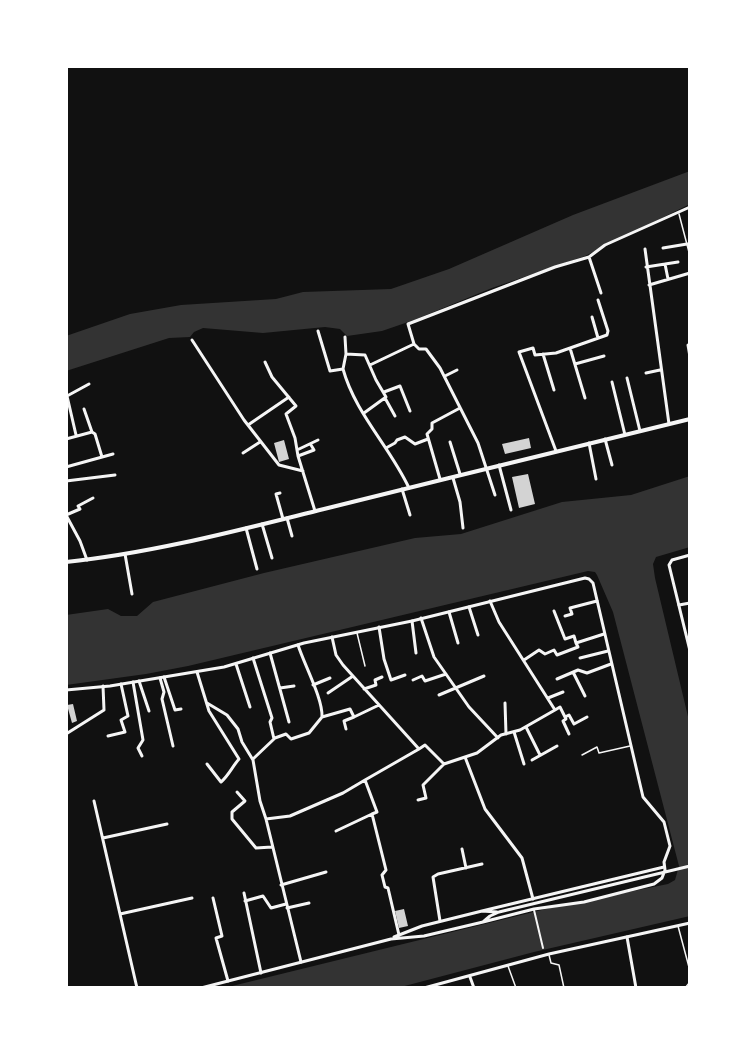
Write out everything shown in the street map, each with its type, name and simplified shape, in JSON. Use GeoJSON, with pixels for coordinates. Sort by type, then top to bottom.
{"type":"FeatureCollection","features":[{"type":"Feature","properties":{"kind":"main road"},"geometry":{"type":"LineString","coordinates":[[66,562],[125,554],[195,540],[690,419]]}},
{"type":"Feature","properties":{"kind":"street"},"geometry":{"type":"LineString","coordinates":[[495,495],[478,443],[445,376],[426,349],[419,349],[414,344],[408,324],[589,257],[605,245],[690,207]]}},
{"type":"Feature","properties":{"kind":"street"},"geometry":{"type":"LineString","coordinates":[[663,248],[687,244]]}},
{"type":"Feature","properties":{"kind":"street"},"geometry":{"type":"LineString","coordinates":[[645,249],[669,424]]}},
{"type":"Feature","properties":{"kind":"street"},"geometry":{"type":"LineString","coordinates":[[589,257],[601,293]]}},
{"type":"Feature","properties":{"kind":"street"},"geometry":{"type":"LineString","coordinates":[[646,267],[678,262]]}},
{"type":"Feature","properties":{"kind":"street"},"geometry":{"type":"LineString","coordinates":[[665,264],[668,279]]}},
{"type":"Feature","properties":{"kind":"street"},"geometry":{"type":"LineString","coordinates":[[649,285],[690,273]]}},
{"type":"Feature","properties":{"kind":"street"},"geometry":{"type":"LineString","coordinates":[[556,451],[519,352],[533,348],[535,355],[556,353],[608,334],[598,300]]}},
{"type":"Feature","properties":{"kind":"street"},"geometry":{"type":"LineString","coordinates":[[592,317],[598,338]]}},
{"type":"Feature","properties":{"kind":"street"},"geometry":{"type":"LineString","coordinates":[[318,331],[330,371],[343,369]]}},
{"type":"Feature","properties":{"kind":"street"},"geometry":{"type":"LineString","coordinates":[[345,337],[346,354],[343,369],[352,394],[409,488]]}},
{"type":"Feature","properties":{"kind":"street"},"geometry":{"type":"LineString","coordinates":[[192,340],[248,425],[279,465],[303,471]]}},
{"type":"Feature","properties":{"kind":"street"},"geometry":{"type":"LineString","coordinates":[[370,365],[414,344]]}},
{"type":"Feature","properties":{"kind":"street"},"geometry":{"type":"LineString","coordinates":[[690,345],[688,345],[690,357]]}},
{"type":"Feature","properties":{"kind":"street"},"geometry":{"type":"LineString","coordinates":[[570,348],[585,398]]}},
{"type":"Feature","properties":{"kind":"street"},"geometry":{"type":"LineString","coordinates":[[346,354],[365,355],[395,416]]}},
{"type":"Feature","properties":{"kind":"street"},"geometry":{"type":"LineString","coordinates":[[543,354],[554,390]]}},
{"type":"Feature","properties":{"kind":"street"},"geometry":{"type":"LineString","coordinates":[[574,364],[604,357]]}},
{"type":"Feature","properties":{"kind":"street"},"geometry":{"type":"LineString","coordinates":[[265,362],[272,377],[296,406],[286,414],[315,511]]}},
{"type":"Feature","properties":{"kind":"street"},"geometry":{"type":"LineString","coordinates":[[445,376],[457,370]]}},
{"type":"Feature","properties":{"kind":"street"},"geometry":{"type":"LineString","coordinates":[[646,372],[660,370]]}},
{"type":"Feature","properties":{"kind":"street"},"geometry":{"type":"LineString","coordinates":[[627,378],[640,431]]}},
{"type":"Feature","properties":{"kind":"street"},"geometry":{"type":"LineString","coordinates":[[612,382],[625,435]]}},
{"type":"Feature","properties":{"kind":"street"},"geometry":{"type":"LineString","coordinates":[[76,435],[67,396],[89,384]]}},
{"type":"Feature","properties":{"kind":"street"},"geometry":{"type":"LineString","coordinates":[[384,392],[400,386],[410,411]]}},
{"type":"Feature","properties":{"kind":"street"},"geometry":{"type":"LineString","coordinates":[[248,425],[289,397]]}},
{"type":"Feature","properties":{"kind":"street"},"geometry":{"type":"LineString","coordinates":[[363,413],[385,398]]}},
{"type":"Feature","properties":{"kind":"street"},"geometry":{"type":"LineString","coordinates":[[440,479],[427,434],[432,429],[432,423],[460,408]]}},
{"type":"Feature","properties":{"kind":"street"},"geometry":{"type":"LineString","coordinates":[[84,409],[102,457]]}},
{"type":"Feature","properties":{"kind":"street"},"geometry":{"type":"LineString","coordinates":[[66,439],[92,432]]}},
{"type":"Feature","properties":{"kind":"street"},"geometry":{"type":"LineString","coordinates":[[386,448],[405,437],[415,444],[428,440]]}},
{"type":"Feature","properties":{"kind":"street"},"geometry":{"type":"LineString","coordinates":[[605,439],[612,465]]}},
{"type":"Feature","properties":{"kind":"street"},"geometry":{"type":"LineString","coordinates":[[297,450],[318,440]]}},
{"type":"Feature","properties":{"kind":"street"},"geometry":{"type":"LineString","coordinates":[[243,453],[260,442]]}},
{"type":"Feature","properties":{"kind":"street"},"geometry":{"type":"LineString","coordinates":[[450,442],[459,474]]}},
{"type":"Feature","properties":{"kind":"street"},"geometry":{"type":"LineString","coordinates":[[589,443],[596,479]]}},
{"type":"Feature","properties":{"kind":"street"},"geometry":{"type":"LineString","coordinates":[[298,456],[314,450],[311,445]]}},
{"type":"Feature","properties":{"kind":"street"},"geometry":{"type":"LineString","coordinates":[[66,467],[113,454]]}},
{"type":"Feature","properties":{"kind":"street"},"geometry":{"type":"LineString","coordinates":[[498,465],[511,510]]}},
{"type":"Feature","properties":{"kind":"street"},"geometry":{"type":"LineString","coordinates":[[66,481],[115,475]]}},
{"type":"Feature","properties":{"kind":"street"},"geometry":{"type":"LineString","coordinates":[[453,476],[460,502],[463,528]]}},
{"type":"Feature","properties":{"kind":"street"},"geometry":{"type":"LineString","coordinates":[[402,489],[410,515]]}},
{"type":"Feature","properties":{"kind":"street"},"geometry":{"type":"LineString","coordinates":[[280,493],[276,494],[292,536]]}},
{"type":"Feature","properties":{"kind":"street"},"geometry":{"type":"LineString","coordinates":[[87,560],[66,515],[80,509],[78,506],[93,498]]}},
{"type":"Feature","properties":{"kind":"street"},"geometry":{"type":"LineString","coordinates":[[262,524],[272,558]]}},
{"type":"Feature","properties":{"kind":"street"},"geometry":{"type":"LineString","coordinates":[[246,528],[257,569]]}},
{"type":"Feature","properties":{"kind":"street"},"geometry":{"type":"LineString","coordinates":[[125,554],[132,594]]}},
{"type":"Feature","properties":{"kind":"street"},"geometry":{"type":"LineString","coordinates":[[690,555],[672,560],[669,565],[690,651]]}},
{"type":"Feature","properties":{"kind":"street"},"geometry":{"type":"LineString","coordinates":[[66,690],[197,672],[298,645],[412,621],[589,579],[593,583],[630,746],[644,796],[664,822],[670,846],[662,879],[657,883],[584,902],[534,910],[424,936],[392,939],[201,988]]}},
{"type":"Feature","properties":{"kind":"street"},"geometry":{"type":"LineString","coordinates":[[565,616],[572,614],[570,608],[597,601]]}},
{"type":"Feature","properties":{"kind":"street"},"geometry":{"type":"LineString","coordinates":[[490,602],[499,622],[555,710]]}},
{"type":"Feature","properties":{"kind":"street"},"geometry":{"type":"LineString","coordinates":[[679,605],[690,603]]}},
{"type":"Feature","properties":{"kind":"street"},"geometry":{"type":"LineString","coordinates":[[469,607],[478,635]]}},
{"type":"Feature","properties":{"kind":"street"},"geometry":{"type":"LineString","coordinates":[[524,660],[539,650],[545,654],[554,650],[557,655],[578,647],[574,636],[565,639],[554,611]]}},
{"type":"Feature","properties":{"kind":"street"},"geometry":{"type":"LineString","coordinates":[[449,612],[458,643]]}},
{"type":"Feature","properties":{"kind":"street"},"geometry":{"type":"LineString","coordinates":[[421,618],[434,657],[469,707],[498,738]]}},
{"type":"Feature","properties":{"kind":"street"},"geometry":{"type":"LineString","coordinates":[[412,621],[416,653]]}},
{"type":"Feature","properties":{"kind":"street"},"geometry":{"type":"LineString","coordinates":[[379,627],[384,659],[391,680],[405,675]]}},
{"type":"Feature","properties":{"kind":"street"},"geometry":{"type":"LineString","coordinates":[[576,643],[604,633]]}},
{"type":"Feature","properties":{"kind":"street"},"geometry":{"type":"LineString","coordinates":[[332,637],[336,655],[352,676],[419,748]]}},
{"type":"Feature","properties":{"kind":"street"},"geometry":{"type":"LineString","coordinates":[[298,645],[322,708],[322,717]]}},
{"type":"Feature","properties":{"kind":"street"},"geometry":{"type":"LineString","coordinates":[[580,658],[608,651]]}},
{"type":"Feature","properties":{"kind":"street"},"geometry":{"type":"LineString","coordinates":[[270,653],[289,722]]}},
{"type":"Feature","properties":{"kind":"street"},"geometry":{"type":"LineString","coordinates":[[253,658],[272,718],[270,722],[274,738]]}},
{"type":"Feature","properties":{"kind":"street"},"geometry":{"type":"LineString","coordinates":[[236,663],[250,707]]}},
{"type":"Feature","properties":{"kind":"street"},"geometry":{"type":"LineString","coordinates":[[557,679],[579,670],[587,673],[611,664]]}},
{"type":"Feature","properties":{"kind":"street"},"geometry":{"type":"LineString","coordinates":[[197,672],[209,711],[239,759],[232,766],[229,775],[220,782],[207,764]]}},
{"type":"Feature","properties":{"kind":"street"},"geometry":{"type":"LineString","coordinates":[[573,672],[585,696]]}},
{"type":"Feature","properties":{"kind":"street"},"geometry":{"type":"LineString","coordinates":[[413,680],[422,676],[424,681],[446,674]]}},
{"type":"Feature","properties":{"kind":"street"},"geometry":{"type":"LineString","coordinates":[[328,693],[352,676]]}},
{"type":"Feature","properties":{"kind":"street"},"geometry":{"type":"LineString","coordinates":[[439,695],[484,676]]}},
{"type":"Feature","properties":{"kind":"street"},"geometry":{"type":"LineString","coordinates":[[162,677],[175,710],[181,709]]}},
{"type":"Feature","properties":{"kind":"street"},"geometry":{"type":"LineString","coordinates":[[162,677],[164,693],[162,699],[173,746]]}},
{"type":"Feature","properties":{"kind":"street"},"geometry":{"type":"LineString","coordinates":[[364,689],[376,685],[375,680],[382,677]]}},
{"type":"Feature","properties":{"kind":"street"},"geometry":{"type":"LineString","coordinates":[[313,685],[330,678]]}},
{"type":"Feature","properties":{"kind":"street"},"geometry":{"type":"LineString","coordinates":[[139,681],[149,711]]}},
{"type":"Feature","properties":{"kind":"street"},"geometry":{"type":"LineString","coordinates":[[133,682],[143,740],[138,748],[142,756]]}},
{"type":"Feature","properties":{"kind":"street"},"geometry":{"type":"LineString","coordinates":[[108,736],[125,732],[122,720],[128,716],[121,684]]}},
{"type":"Feature","properties":{"kind":"street"},"geometry":{"type":"LineString","coordinates":[[66,734],[104,710],[103,686]]}},
{"type":"Feature","properties":{"kind":"street"},"geometry":{"type":"LineString","coordinates":[[280,688],[294,686]]}},
{"type":"Feature","properties":{"kind":"street"},"geometry":{"type":"LineString","coordinates":[[548,698],[563,692]]}},
{"type":"Feature","properties":{"kind":"street"},"geometry":{"type":"LineString","coordinates":[[505,703],[507,734]]}},
{"type":"Feature","properties":{"kind":"street"},"geometry":{"type":"LineString","coordinates":[[207,704],[227,714],[238,729],[242,742],[253,759],[260,801],[301,962]]}},
{"type":"Feature","properties":{"kind":"street"},"geometry":{"type":"LineString","coordinates":[[346,729],[344,721],[379,705]]}},
{"type":"Feature","properties":{"kind":"street"},"geometry":{"type":"LineString","coordinates":[[418,800],[426,798],[423,785],[444,764],[477,753],[498,738],[560,707],[574,724],[587,717]]}},
{"type":"Feature","properties":{"kind":"street"},"geometry":{"type":"LineString","coordinates":[[253,759],[274,738],[286,734],[291,738],[309,733],[322,717],[350,709],[354,717]]}},
{"type":"Feature","properties":{"kind":"street"},"geometry":{"type":"LineString","coordinates":[[566,717],[563,721],[569,734]]}},
{"type":"Feature","properties":{"kind":"street"},"geometry":{"type":"LineString","coordinates":[[526,726],[540,755]]}},
{"type":"Feature","properties":{"kind":"street"},"geometry":{"type":"LineString","coordinates":[[514,732],[524,764]]}},
{"type":"Feature","properties":{"kind":"street"},"geometry":{"type":"LineString","coordinates":[[266,819],[290,816],[343,793],[425,745],[444,764]]}},
{"type":"Feature","properties":{"kind":"street"},"geometry":{"type":"LineString","coordinates":[[532,760],[556,746]]}},
{"type":"Feature","properties":{"kind":"street"},"geometry":{"type":"LineString","coordinates":[[465,758],[485,809],[522,858],[533,899]]}},
{"type":"Feature","properties":{"kind":"street"},"geometry":{"type":"LineString","coordinates":[[336,831],[377,812],[365,780]]}},
{"type":"Feature","properties":{"kind":"street"},"geometry":{"type":"LineString","coordinates":[[237,792],[245,801],[232,812],[232,819],[256,848],[272,847]]}},
{"type":"Feature","properties":{"kind":"street"},"geometry":{"type":"LineString","coordinates":[[94,801],[137,988]]}},
{"type":"Feature","properties":{"kind":"street"},"geometry":{"type":"LineString","coordinates":[[372,814],[386,870],[382,875],[385,887],[388,888],[399,935]]}},
{"type":"Feature","properties":{"kind":"street"},"geometry":{"type":"LineString","coordinates":[[103,838],[167,824]]}},
{"type":"Feature","properties":{"kind":"street"},"geometry":{"type":"LineString","coordinates":[[462,849],[466,868]]}},
{"type":"Feature","properties":{"kind":"street"},"geometry":{"type":"LineString","coordinates":[[440,921],[433,877],[482,864]]}},
{"type":"Feature","properties":{"kind":"street"},"geometry":{"type":"LineString","coordinates":[[483,922],[499,912],[690,866]]}},
{"type":"Feature","properties":{"kind":"street"},"geometry":{"type":"LineString","coordinates":[[392,939],[440,921],[664,867]]}},
{"type":"Feature","properties":{"kind":"street"},"geometry":{"type":"LineString","coordinates":[[281,885],[326,872]]}},
{"type":"Feature","properties":{"kind":"street"},"geometry":{"type":"LineString","coordinates":[[244,893],[261,973]]}},
{"type":"Feature","properties":{"kind":"street"},"geometry":{"type":"LineString","coordinates":[[245,901],[263,896],[271,908],[309,903]]}},
{"type":"Feature","properties":{"kind":"street"},"geometry":{"type":"LineString","coordinates":[[120,914],[192,898]]}},
{"type":"Feature","properties":{"kind":"street"},"geometry":{"type":"LineString","coordinates":[[213,898],[222,936],[216,938],[228,981]]}},
{"type":"Feature","properties":{"kind":"street"},"geometry":{"type":"LineString","coordinates":[[534,910],[543,948]]}},
{"type":"Feature","properties":{"kind":"street"},"geometry":{"type":"LineString","coordinates":[[482,911],[499,912]]}},
{"type":"Feature","properties":{"kind":"street"},"geometry":{"type":"LineString","coordinates":[[424,988],[549,954],[690,923]]}},
{"type":"Feature","properties":{"kind":"street"},"geometry":{"type":"LineString","coordinates":[[422,926],[424,936]]}},
{"type":"Feature","properties":{"kind":"street"},"geometry":{"type":"LineString","coordinates":[[627,937],[636,988]]}},
{"type":"Feature","properties":{"kind":"street"},"geometry":{"type":"LineString","coordinates":[[470,977],[474,988]]}},
{"type":"Feature","properties":{"kind":"lane"},"geometry":{"type":"LineString","coordinates":[[678,212],[690,256]]}},
{"type":"Feature","properties":{"kind":"lane"},"geometry":{"type":"LineString","coordinates":[[357,632],[364,666]]}},
{"type":"Feature","properties":{"kind":"lane"},"geometry":{"type":"LineString","coordinates":[[582,755],[597,747],[599,753],[630,746]]}},
{"type":"Feature","properties":{"kind":"lane"},"geometry":{"type":"LineString","coordinates":[[678,926],[690,971]]}},
{"type":"Feature","properties":{"kind":"lane"},"geometry":{"type":"LineString","coordinates":[[549,954],[551,963],[559,965],[564,988]]}},
{"type":"Feature","properties":{"kind":"lane"},"geometry":{"type":"LineString","coordinates":[[508,966],[516,988]]}},
{"type":"Feature","properties":{"kind":"lane"},"geometry":{"type":"LineString","coordinates":[[685,988],[690,982]]}},
{"type":"Feature","properties":{"kind":"shaded area"},"geometry":{"type":"Polygon","coordinates":[[[690,171],[690,204],[585,256],[492,288],[382,331],[347,336],[340,329],[325,327],[263,333],[203,328],[194,332],[190,337],[169,338],[66,371],[66,336],[130,314],[181,305],[276,299],[303,292],[391,289],[449,269],[573,215],[690,171]]]}},
{"type":"Feature","properties":{"kind":"shaded area"},"geometry":{"type":"Polygon","coordinates":[[[690,476],[690,547],[656,557],[653,564],[690,725],[690,916],[534,952],[397,988],[224,988],[554,907],[668,884],[675,880],[679,866],[613,612],[597,575],[595,572],[588,571],[188,666],[66,685],[66,615],[108,609],[121,616],[137,616],[153,602],[264,573],[415,538],[461,534],[562,502],[631,495],[690,476]]]}},
{"type":"Feature","properties":{"kind":"building"},"geometry":{"type":"Polygon","coordinates":[[[529,438],[531,448],[505,454],[502,444],[529,438]]]}},
{"type":"Feature","properties":{"kind":"building"},"geometry":{"type":"Polygon","coordinates":[[[284,440],[289,459],[279,462],[274,443],[284,440]]]}},
{"type":"Feature","properties":{"kind":"building"},"geometry":{"type":"Polygon","coordinates":[[[528,474],[535,504],[519,508],[512,477],[528,474]]]}},
{"type":"Feature","properties":{"kind":"building"},"geometry":{"type":"Polygon","coordinates":[[[73,704],[77,721],[72,723],[67,705],[73,704]]]}},
{"type":"Feature","properties":{"kind":"building"},"geometry":{"type":"Polygon","coordinates":[[[404,909],[408,926],[399,928],[395,911],[404,909]]]}}]}
